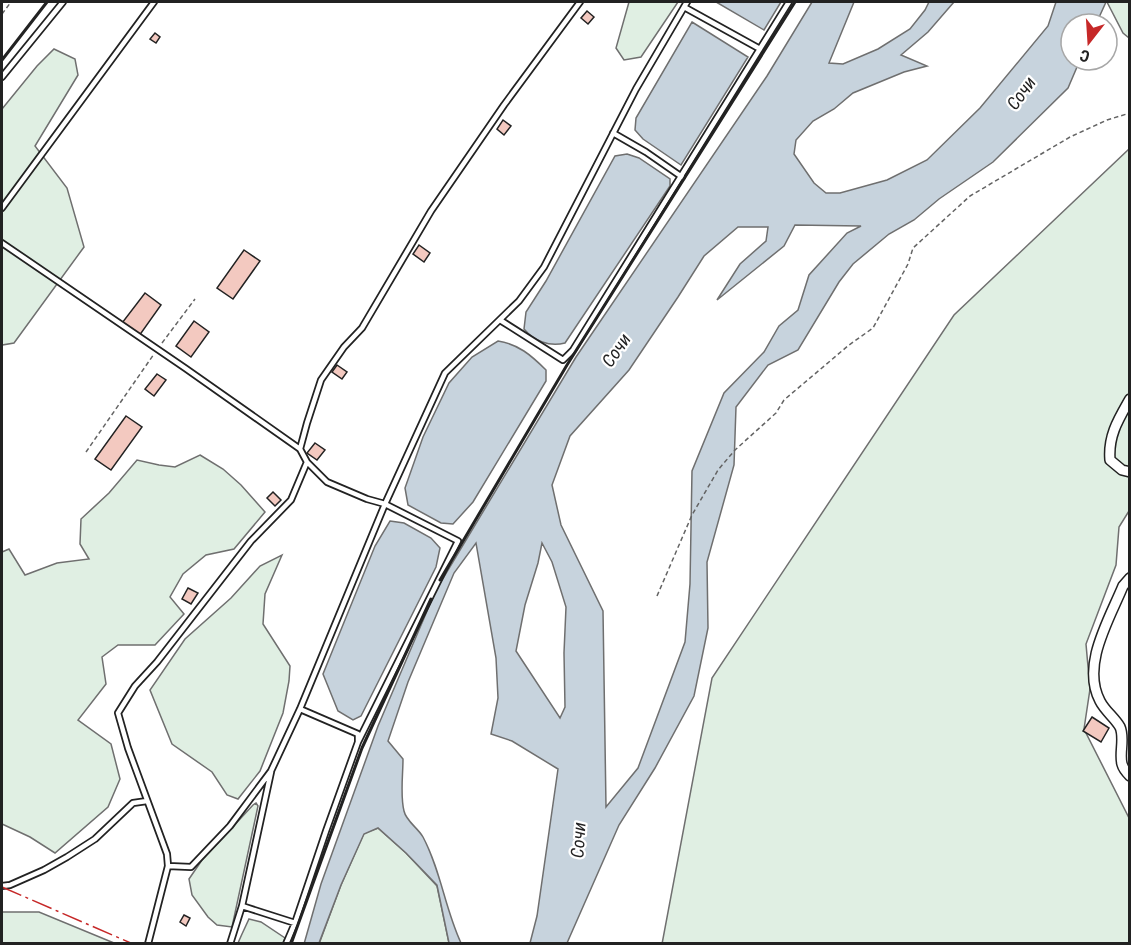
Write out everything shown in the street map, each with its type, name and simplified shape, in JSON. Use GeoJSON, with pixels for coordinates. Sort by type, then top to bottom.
{"type":"FeatureCollection","features":[{"type":"Feature","properties":{"kind":"street"},"geometry":{"type":"LineString","coordinates":[[1130,399],[1117,422],[1110,442],[1110,460],[1122,470],[1130,472]]}},
{"type":"Feature","properties":{"kind":"street"},"geometry":{"type":"LineString","coordinates":[[1128,773],[1122,764],[1121,730],[1099,700],[1093,679],[1095,653],[1123,586],[1130,578]]}},
{"type":"Feature","properties":{"kind":"lane"},"geometry":{"type":"LineString","coordinates":[[2,77],[63,2]]}},
{"type":"Feature","properties":{"kind":"lane"},"geometry":{"type":"LineString","coordinates":[[2,208],[154,2]]}},
{"type":"Feature","properties":{"kind":"lane"},"geometry":{"type":"LineString","coordinates":[[300,449],[321,380],[344,347],[362,328],[431,211],[504,105],[580,2]]}},
{"type":"Feature","properties":{"kind":"lane"},"geometry":{"type":"LineString","coordinates":[[500,320],[562,360],[573,350],[789,2]]}},
{"type":"Feature","properties":{"kind":"lane"},"geometry":{"type":"LineString","coordinates":[[168,866],[191,867],[230,826],[271,771],[300,709],[385,504],[445,373],[519,302],[544,267],[636,89],[686,4],[760,49]]}},
{"type":"Feature","properties":{"kind":"lane"},"geometry":{"type":"LineString","coordinates":[[613,133],[682,177]]}},
{"type":"Feature","properties":{"kind":"lane"},"geometry":{"type":"LineString","coordinates":[[2,243],[300,449],[307,462],[327,482],[385,504],[458,541],[358,742],[286,944]]}},
{"type":"Feature","properties":{"kind":"lane"},"geometry":{"type":"LineString","coordinates":[[148,944],[168,866],[167,854],[128,748],[118,713],[135,686],[157,662],[251,541],[291,500],[307,462]]}},
{"type":"Feature","properties":{"kind":"lane"},"geometry":{"type":"LineString","coordinates":[[300,709],[358,734],[358,742]]}},
{"type":"Feature","properties":{"kind":"lane"},"geometry":{"type":"LineString","coordinates":[[230,944],[242,906],[271,771]]}},
{"type":"Feature","properties":{"kind":"lane"},"geometry":{"type":"LineString","coordinates":[[2,886],[10,885],[68,857],[95,839],[133,803],[147,801]]}},
{"type":"Feature","properties":{"kind":"lane"},"geometry":{"type":"LineString","coordinates":[[242,906],[295,923]]}},
{"type":"Feature","properties":{"kind":"path"},"geometry":{"type":"LineString","coordinates":[[2,14],[11,2]]}},
{"type":"Feature","properties":{"kind":"path"},"geometry":{"type":"LineString","coordinates":[[657,596],[692,515],[718,470],[735,450],[776,413],[783,399],[873,328],[908,264],[914,248],[970,196],[1070,137],[1107,120],[1130,113]]}},
{"type":"Feature","properties":{"kind":"path"},"geometry":{"type":"LineString","coordinates":[[86,452],[195,299]]}},
{"type":"Feature","properties":{"kind":"green space"},"geometry":{"type":"Polygon","coordinates":[[[629,2],[678,2],[641,57],[624,60],[616,48],[629,2]]]}},
{"type":"Feature","properties":{"kind":"green space"},"geometry":{"type":"Polygon","coordinates":[[[1107,2],[1129,2],[1129,38],[1119,25],[1119,12],[1112,12],[1107,2]]]}},
{"type":"Feature","properties":{"kind":"green space"},"geometry":{"type":"Polygon","coordinates":[[[54,49],[75,59],[78,75],[35,146],[67,188],[84,247],[14,343],[2,345],[2,109],[54,49]]]}},
{"type":"Feature","properties":{"kind":"green space"},"geometry":{"type":"Polygon","coordinates":[[[1129,149],[1129,511],[1119,527],[1116,565],[1086,644],[1090,689],[1084,729],[1129,818],[1129,943],[662,944],[712,678],[954,315],[1129,149]]]}},
{"type":"Feature","properties":{"kind":"green space"},"geometry":{"type":"Polygon","coordinates":[[[200,455],[223,469],[265,512],[234,549],[206,555],[183,574],[170,597],[184,614],[155,645],[118,645],[102,657],[106,684],[78,720],[111,744],[120,779],[108,807],[55,853],[30,837],[2,824],[2,552],[9,549],[25,575],[57,563],[89,559],[80,544],[81,519],[109,493],[137,460],[175,467],[200,455]]]}},
{"type":"Feature","properties":{"kind":"green space"},"geometry":{"type":"Polygon","coordinates":[[[282,555],[265,594],[263,624],[290,666],[289,681],[283,713],[260,771],[238,799],[227,795],[212,772],[172,744],[150,690],[185,639],[231,598],[260,566],[282,555]]]}},
{"type":"Feature","properties":{"kind":"green space"},"geometry":{"type":"Polygon","coordinates":[[[256,803],[258,806],[232,927],[217,925],[192,895],[189,879],[202,860],[256,803]]]}},
{"type":"Feature","properties":{"kind":"green space"},"geometry":{"type":"Polygon","coordinates":[[[378,828],[406,853],[437,886],[449,943],[319,944],[364,833],[378,828]]]}},
{"type":"Feature","properties":{"kind":"green space"},"geometry":{"type":"Polygon","coordinates":[[[2,912],[39,912],[114,943],[2,943],[2,912]]]}},
{"type":"Feature","properties":{"kind":"green space"},"geometry":{"type":"Polygon","coordinates":[[[249,919],[261,922],[285,938],[283,943],[238,943],[249,919]]]}},
{"type":"Feature","properties":{"kind":"water"},"geometry":{"type":"Polygon","coordinates":[[[716,2],[781,2],[764,30],[716,2]]]}},
{"type":"Feature","properties":{"kind":"water","name":"Сочи"},"geometry":{"type":"Polygon","coordinates":[[[812,2],[854,2],[829,63],[843,64],[878,49],[910,29],[929,2],[954,2],[928,32],[901,55],[927,66],[904,72],[853,93],[834,109],[813,121],[796,140],[794,154],[814,183],[826,193],[840,193],[887,180],[927,160],[980,108],[1048,26],[1056,2],[1106,2],[1101,12],[1059,12],[1059,72],[1075,72],[1068,88],[993,162],[939,199],[914,220],[889,234],[853,264],[839,282],[798,350],[768,365],[736,407],[734,465],[707,562],[708,628],[694,696],[655,768],[619,825],[567,943],[530,943],[537,916],[558,769],[512,741],[491,734],[498,698],[496,658],[476,543],[454,573],[408,682],[388,741],[403,759],[402,799],[405,815],[421,834],[429,850],[461,943],[449,943],[437,885],[378,828],[364,834],[319,943],[304,944],[321,884],[378,726],[436,590],[576,357],[767,76],[812,2]],[[795,225],[784,246],[717,300],[740,264],[766,241],[768,227],[738,227],[704,256],[629,370],[570,436],[552,485],[561,525],[603,611],[606,807],[638,768],[685,642],[690,584],[692,471],[724,393],[764,352],[779,326],[798,310],[809,275],[847,233],[861,226],[795,225]],[[542,543],[525,605],[516,651],[560,718],[565,707],[566,607],[552,562],[542,543]]]}},
{"type":"Feature","properties":{"kind":"water"},"geometry":{"type":"Polygon","coordinates":[[[692,22],[748,57],[681,165],[643,139],[635,130],[636,118],[692,22]]]}},
{"type":"Feature","properties":{"kind":"water"},"geometry":{"type":"Polygon","coordinates":[[[627,154],[639,158],[670,179],[670,186],[565,343],[553,344],[537,340],[524,329],[526,312],[546,281],[615,156],[627,154]]]}},
{"type":"Feature","properties":{"kind":"water"},"geometry":{"type":"Polygon","coordinates":[[[498,341],[524,351],[535,360],[546,370],[546,381],[473,502],[453,524],[441,523],[408,505],[405,488],[423,437],[449,383],[472,357],[498,341]]]}},
{"type":"Feature","properties":{"kind":"water"},"geometry":{"type":"Polygon","coordinates":[[[390,521],[404,523],[431,538],[440,548],[436,567],[361,716],[353,720],[338,711],[323,674],[375,546],[390,521]]]}},
{"type":"Feature","properties":{"kind":"building"},"geometry":{"type":"Polygon","coordinates":[[[587,11],[594,17],[588,24],[581,18],[587,11]]]}},
{"type":"Feature","properties":{"kind":"building"},"geometry":{"type":"Polygon","coordinates":[[[155,33],[160,37],[156,43],[150,39],[155,33]]]}},
{"type":"Feature","properties":{"kind":"building"},"geometry":{"type":"Polygon","coordinates":[[[503,120],[511,126],[504,135],[497,129],[503,120]]]}},
{"type":"Feature","properties":{"kind":"building"},"geometry":{"type":"Polygon","coordinates":[[[419,245],[430,253],[424,262],[413,254],[419,245]]]}},
{"type":"Feature","properties":{"kind":"building"},"geometry":{"type":"Polygon","coordinates":[[[244,250],[260,261],[233,299],[217,288],[244,250]]]}},
{"type":"Feature","properties":{"kind":"building"},"geometry":{"type":"Polygon","coordinates":[[[145,293],[161,305],[139,336],[122,323],[145,293]]]}},
{"type":"Feature","properties":{"kind":"building"},"geometry":{"type":"Polygon","coordinates":[[[194,321],[209,332],[191,357],[176,346],[194,321]]]}},
{"type":"Feature","properties":{"kind":"building"},"geometry":{"type":"Polygon","coordinates":[[[337,365],[347,372],[342,379],[332,372],[337,365]]]}},
{"type":"Feature","properties":{"kind":"building"},"geometry":{"type":"Polygon","coordinates":[[[157,374],[166,380],[154,396],[145,389],[157,374]]]}},
{"type":"Feature","properties":{"kind":"building"},"geometry":{"type":"Polygon","coordinates":[[[126,416],[142,427],[111,470],[95,459],[126,416]]]}},
{"type":"Feature","properties":{"kind":"building"},"geometry":{"type":"Polygon","coordinates":[[[315,443],[325,450],[317,460],[307,453],[315,443]]]}},
{"type":"Feature","properties":{"kind":"building"},"geometry":{"type":"Polygon","coordinates":[[[273,492],[281,500],[275,506],[267,498],[273,492]]]}},
{"type":"Feature","properties":{"kind":"building"},"geometry":{"type":"Polygon","coordinates":[[[188,588],[198,593],[191,604],[182,599],[188,588]]]}},
{"type":"Feature","properties":{"kind":"building"},"geometry":{"type":"Polygon","coordinates":[[[1092,717],[1109,728],[1101,742],[1083,731],[1092,717]]]}},
{"type":"Feature","properties":{"kind":"building"},"geometry":{"type":"Polygon","coordinates":[[[184,915],[190,918],[186,926],[180,922],[184,915]]]}},
{"type":"Feature","properties":{"kind":"wall"},"geometry":{"type":"LineString","coordinates":[[2,60],[47,2]]}},
{"type":"Feature","properties":{"kind":"wall"},"geometry":{"type":"LineString","coordinates":[[440,580],[567,365],[795,2]]}},
{"type":"Feature","properties":{"kind":"wall"},"geometry":{"type":"LineString","coordinates":[[291,944],[362,748],[431,599]]}},
{"type":"Feature","properties":{"kind":"power"},"geometry":{"type":"LineString","coordinates":[[2,887],[133,944]]}}]}
